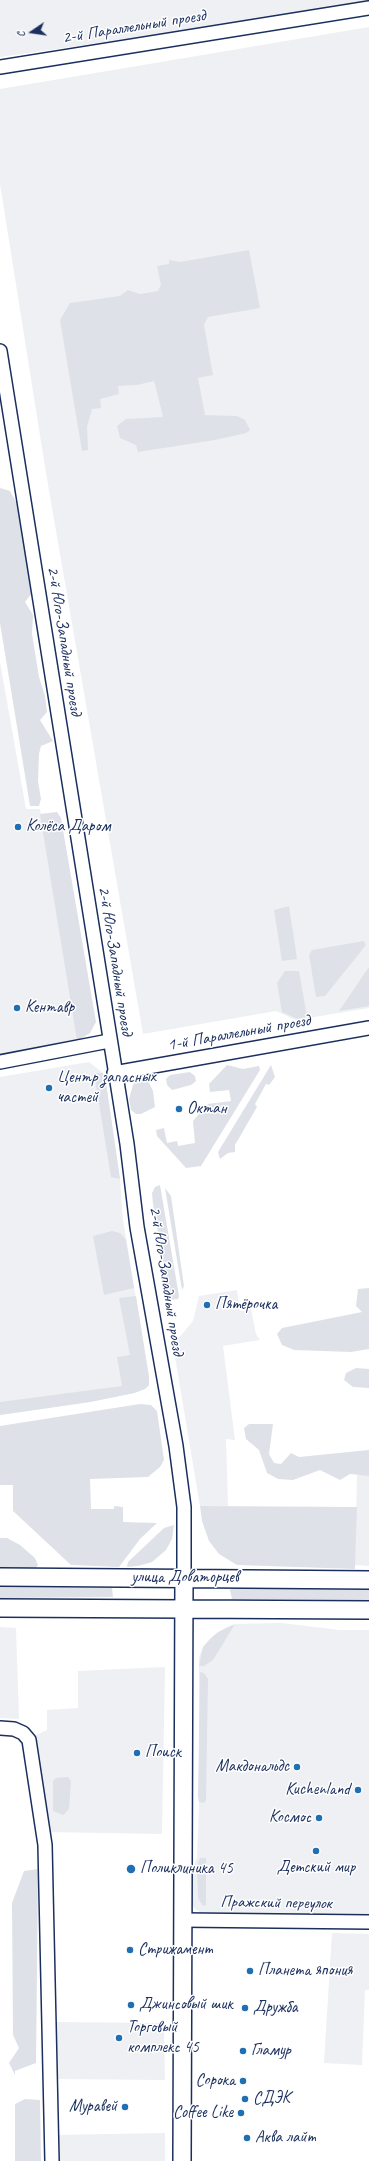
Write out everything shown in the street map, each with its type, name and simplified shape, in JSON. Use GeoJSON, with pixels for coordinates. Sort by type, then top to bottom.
{"type":"FeatureCollection","features":[{"type":"Feature","properties":{"kind":"main road","name":"улица Доваторцев"},"geometry":{"type":"LineString","coordinates":[[0,1577],[184,1577],[369,1580]]}},
{"type":"Feature","properties":{"kind":"main road"},"geometry":{"type":"LineString","coordinates":[[182,2161],[181,1966],[183,1920],[184,1577]]}},
{"type":"Feature","properties":{"kind":"main road","name":"улица Доваторцев"},"geometry":{"type":"LineString","coordinates":[[0,1608],[369,1610]]}},
{"type":"Feature","properties":{"kind":"street","name":"2-й Параллельный проезд"},"geometry":{"type":"LineString","coordinates":[[0,67],[369,8]]}},
{"type":"Feature","properties":{"kind":"street","name":"2-й Юго-Западный проезд"},"geometry":{"type":"LineString","coordinates":[[0,351],[114,1073],[128,1151],[137,1227],[182,1488],[184,1577]]}},
{"type":"Feature","properties":{"kind":"street","name":"1-й Параллельный проезд"},"geometry":{"type":"LineString","coordinates":[[114,1073],[369,1028]]}},
{"type":"Feature","properties":{"kind":"street"},"geometry":{"type":"LineString","coordinates":[[0,1062],[109,1041]]}},
{"type":"Feature","properties":{"kind":"street"},"geometry":{"type":"LineString","coordinates":[[0,1728],[14,1729],[23,1733],[29,1740],[45,1845],[52,2161]]}},
{"type":"Feature","properties":{"kind":"street","name":"Пражский переулок"},"geometry":{"type":"LineString","coordinates":[[183,1920],[369,1922]]}},
{"type":"Feature","properties":{"kind":"shaded area"},"geometry":{"type":"Polygon","coordinates":[[[0,0],[369,1],[211,27],[0,57],[0,0]]]}},
{"type":"Feature","properties":{"kind":"shaded area"},"geometry":{"type":"Polygon","coordinates":[[[369,27],[369,1008],[296,1020],[276,1011],[143,1034],[46,473],[0,184],[0,89],[369,27]]]}},
{"type":"Feature","properties":{"kind":"shaded area"},"geometry":{"type":"Polygon","coordinates":[[[249,250],[260,308],[208,317],[204,325],[213,375],[198,378],[205,415],[237,416],[245,420],[250,430],[246,433],[215,440],[138,452],[136,445],[120,438],[117,426],[126,419],[163,417],[154,381],[137,385],[118,386],[119,394],[100,399],[101,408],[92,409],[87,427],[88,450],[82,451],[60,320],[70,303],[120,296],[128,290],[140,294],[158,291],[161,285],[157,266],[169,264],[169,260],[180,262],[249,250]]]}},
{"type":"Feature","properties":{"kind":"shaded area"},"geometry":{"type":"Polygon","coordinates":[[[0,488],[10,491],[17,504],[32,593],[25,602],[33,615],[32,634],[39,677],[45,696],[47,712],[40,720],[53,741],[41,746],[39,754],[38,781],[41,799],[39,806],[30,806],[0,623],[0,488]]]}},
{"type":"Feature","properties":{"kind":"shaded area"},"geometry":{"type":"Polygon","coordinates":[[[0,662],[26,809],[40,809],[77,1041],[0,1056],[0,662]]]}},
{"type":"Feature","properties":{"kind":"shaded area"},"geometry":{"type":"Polygon","coordinates":[[[57,812],[61,818],[96,1022],[90,1033],[77,1041],[40,814],[57,812]]]}},
{"type":"Feature","properties":{"kind":"shaded area"},"geometry":{"type":"Polygon","coordinates":[[[289,906],[297,959],[282,961],[274,910],[289,906]]]}},
{"type":"Feature","properties":{"kind":"shaded area"},"geometry":{"type":"Polygon","coordinates":[[[364,941],[366,945],[325,996],[316,997],[309,955],[312,950],[364,941]]]}},
{"type":"Feature","properties":{"kind":"shaded area"},"geometry":{"type":"Polygon","coordinates":[[[369,967],[369,1006],[339,1011],[369,967]]]}},
{"type":"Feature","properties":{"kind":"shaded area"},"geometry":{"type":"Polygon","coordinates":[[[285,971],[299,971],[307,1017],[297,1019],[282,1012],[277,983],[285,971]]]}},
{"type":"Feature","properties":{"kind":"shaded area"},"geometry":{"type":"Polygon","coordinates":[[[89,1062],[103,1073],[106,1083],[120,1179],[123,1220],[149,1377],[149,1385],[145,1389],[135,1393],[90,1402],[0,1415],[0,1077],[89,1062]]]}},
{"type":"Feature","properties":{"kind":"shaded area"},"geometry":{"type":"Polygon","coordinates":[[[227,1065],[243,1069],[259,1066],[260,1070],[201,1166],[186,1168],[157,1136],[156,1130],[164,1128],[167,1143],[177,1141],[178,1146],[195,1143],[193,1121],[208,1104],[231,1101],[229,1090],[210,1092],[209,1084],[227,1065]]]}},
{"type":"Feature","properties":{"kind":"shaded area"},"geometry":{"type":"Polygon","coordinates":[[[271,1065],[275,1077],[269,1085],[266,1084],[255,1104],[257,1107],[235,1145],[235,1152],[228,1153],[220,1159],[218,1152],[271,1065]]]}},
{"type":"Feature","properties":{"kind":"shaded area"},"geometry":{"type":"Polygon","coordinates":[[[190,1072],[195,1076],[196,1081],[191,1085],[172,1090],[167,1085],[166,1079],[170,1075],[190,1072]]]}},
{"type":"Feature","properties":{"kind":"shaded area"},"geometry":{"type":"Polygon","coordinates":[[[96,1073],[103,1073],[106,1083],[120,1179],[111,1177],[95,1079],[96,1073]]]}},
{"type":"Feature","properties":{"kind":"shaded area"},"geometry":{"type":"Polygon","coordinates":[[[147,1078],[153,1091],[155,1107],[141,1114],[136,1114],[131,1110],[129,1099],[133,1085],[137,1080],[147,1078]]]}},
{"type":"Feature","properties":{"kind":"shaded area"},"geometry":{"type":"Polygon","coordinates":[[[160,1185],[179,1296],[178,1299],[170,1300],[152,1193],[155,1187],[160,1185]]]}},
{"type":"Feature","properties":{"kind":"shaded area"},"geometry":{"type":"Polygon","coordinates":[[[165,1188],[171,1196],[184,1286],[182,1290],[165,1188]]]}},
{"type":"Feature","properties":{"kind":"shaded area"},"geometry":{"type":"Polygon","coordinates":[[[112,1231],[120,1233],[126,1240],[134,1288],[104,1295],[93,1236],[112,1231]]]}},
{"type":"Feature","properties":{"kind":"shaded area"},"geometry":{"type":"Polygon","coordinates":[[[369,1288],[369,1349],[351,1352],[294,1350],[282,1345],[277,1334],[282,1328],[362,1312],[356,1306],[358,1289],[369,1288]]]}},
{"type":"Feature","properties":{"kind":"shaded area"},"geometry":{"type":"Polygon","coordinates":[[[237,1290],[240,1311],[251,1309],[256,1334],[260,1340],[223,1346],[235,1440],[226,1439],[228,1506],[200,1506],[173,1345],[193,1321],[199,1296],[237,1290]]]}},
{"type":"Feature","properties":{"kind":"shaded area"},"geometry":{"type":"Polygon","coordinates":[[[136,1296],[149,1377],[149,1385],[145,1389],[134,1393],[90,1402],[0,1415],[0,1402],[122,1386],[117,1357],[130,1355],[119,1298],[136,1296]]]}},
{"type":"Feature","properties":{"kind":"shaded area"},"geometry":{"type":"Polygon","coordinates":[[[356,1368],[369,1369],[369,1388],[353,1387],[344,1380],[346,1373],[356,1368]]]}},
{"type":"Feature","properties":{"kind":"shaded area"},"geometry":{"type":"Polygon","coordinates":[[[140,1404],[151,1405],[157,1411],[164,1460],[160,1467],[148,1477],[90,1479],[91,1509],[114,1509],[114,1506],[123,1507],[123,1522],[157,1523],[140,1539],[119,1567],[71,1565],[13,1511],[13,1485],[0,1485],[0,1426],[140,1404]]]}},
{"type":"Feature","properties":{"kind":"shaded area"},"geometry":{"type":"Polygon","coordinates":[[[249,1424],[273,1424],[269,1454],[274,1463],[281,1464],[291,1453],[299,1457],[369,1450],[369,1476],[350,1474],[340,1480],[320,1470],[293,1480],[278,1479],[267,1473],[259,1450],[246,1439],[244,1428],[249,1424]]]}},
{"type":"Feature","properties":{"kind":"shaded area"},"geometry":{"type":"Polygon","coordinates":[[[357,1473],[369,1473],[369,1566],[355,1565],[357,1473]]]}},
{"type":"Feature","properties":{"kind":"shaded area"},"geometry":{"type":"Polygon","coordinates":[[[200,1506],[357,1507],[355,1569],[237,1565],[219,1554],[209,1541],[202,1521],[200,1506]]]}},
{"type":"Feature","properties":{"kind":"shaded area"},"geometry":{"type":"Polygon","coordinates":[[[174,1525],[172,1539],[166,1550],[152,1562],[127,1567],[128,1562],[164,1528],[174,1525]]]}},
{"type":"Feature","properties":{"kind":"shaded area"},"geometry":{"type":"Polygon","coordinates":[[[0,1538],[7,1538],[20,1545],[35,1558],[38,1565],[35,1569],[0,1569],[0,1538]]]}},
{"type":"Feature","properties":{"kind":"shaded area"},"geometry":{"type":"Polygon","coordinates":[[[0,1587],[112,1588],[113,1597],[0,1598],[0,1587]]]}},
{"type":"Feature","properties":{"kind":"shaded area"},"geometry":{"type":"Polygon","coordinates":[[[232,1588],[369,1590],[369,1600],[232,1599],[230,1590],[232,1588]]]}},
{"type":"Feature","properties":{"kind":"shaded area"},"geometry":{"type":"Polygon","coordinates":[[[281,1623],[340,1630],[369,1630],[369,1916],[203,1914],[194,1908],[192,1902],[193,1868],[197,1857],[199,1802],[199,1657],[203,1647],[210,1639],[225,1628],[235,1624],[281,1623]]]}},
{"type":"Feature","properties":{"kind":"shaded area"},"geometry":{"type":"Polygon","coordinates":[[[235,1624],[213,1660],[204,1666],[199,1666],[203,1647],[218,1632],[235,1624]]]}},
{"type":"Feature","properties":{"kind":"shaded area"},"geometry":{"type":"Polygon","coordinates":[[[0,1627],[16,1628],[19,1719],[0,1718],[0,1627]]]}},
{"type":"Feature","properties":{"kind":"shaded area"},"geometry":{"type":"Polygon","coordinates":[[[165,1667],[162,1834],[45,1832],[34,1736],[47,1730],[47,1710],[78,1708],[78,1671],[165,1667]]]}},
{"type":"Feature","properties":{"kind":"shaded area"},"geometry":{"type":"Polygon","coordinates":[[[200,1672],[204,1673],[208,1679],[206,1800],[204,1803],[199,1802],[198,1797],[200,1672]]]}},
{"type":"Feature","properties":{"kind":"shaded area"},"geometry":{"type":"Polygon","coordinates":[[[68,1777],[71,1781],[69,1809],[63,1815],[53,1811],[53,1781],[56,1778],[68,1777]]]}},
{"type":"Feature","properties":{"kind":"shaded area"},"geometry":{"type":"Polygon","coordinates":[[[200,1858],[206,1858],[206,1905],[203,1906],[198,1898],[197,1865],[200,1858]]]}},
{"type":"Feature","properties":{"kind":"shaded area"},"geometry":{"type":"Polygon","coordinates":[[[38,1869],[36,2063],[15,2071],[15,2075],[9,2063],[19,2048],[13,2035],[12,1903],[24,1871],[38,1869]]]}},
{"type":"Feature","properties":{"kind":"shaded area"},"geometry":{"type":"Polygon","coordinates":[[[332,1933],[369,1934],[369,1990],[365,1990],[362,2065],[324,2063],[332,1933]]]}},
{"type":"Feature","properties":{"kind":"shaded area"},"geometry":{"type":"Polygon","coordinates":[[[53,2022],[164,2023],[165,2080],[52,2079],[53,2022]]]}},
{"type":"Feature","properties":{"kind":"shaded area"},"geometry":{"type":"Polygon","coordinates":[[[25,2099],[40,2100],[41,2161],[15,2161],[15,2104],[25,2099]]]}},
{"type":"Feature","properties":{"kind":"shaded area"},"geometry":{"type":"Polygon","coordinates":[[[165,2133],[165,2161],[54,2161],[54,2135],[165,2133]]]}},
{"type":"Feature","properties":{"kind":"place","name":"Колёса Даром"},"geometry":{"type":"Point","coordinates":[18,827]}},
{"type":"Feature","properties":{"kind":"place","name":"Кентавр"},"geometry":{"type":"Point","coordinates":[17,1008]}},
{"type":"Feature","properties":{"kind":"place","name":"Центр запасных частей"},"geometry":{"type":"Point","coordinates":[49,1088]}},
{"type":"Feature","properties":{"kind":"place","name":"Октан"},"geometry":{"type":"Point","coordinates":[179,1109]}},
{"type":"Feature","properties":{"kind":"place","name":"Пятёрочка"},"geometry":{"type":"Point","coordinates":[207,1305]}},
{"type":"Feature","properties":{"kind":"place","name":"Поиск"},"geometry":{"type":"Point","coordinates":[137,1753]}},
{"type":"Feature","properties":{"kind":"place","name":"Макдональдс"},"geometry":{"type":"Point","coordinates":[297,1767]}},
{"type":"Feature","properties":{"kind":"place","name":"Kuchenland"},"geometry":{"type":"Point","coordinates":[358,1790]}},
{"type":"Feature","properties":{"kind":"place","name":"Космос"},"geometry":{"type":"Point","coordinates":[319,1818]}},
{"type":"Feature","properties":{"kind":"place","name":"Детский мир"},"geometry":{"type":"Point","coordinates":[316,1851]}},
{"type":"Feature","properties":{"kind":"place","name":"Поликлиника 45"},"geometry":{"type":"Point","coordinates":[131,1869]}},
{"type":"Feature","properties":{"kind":"place","name":"Стрижамент"},"geometry":{"type":"Point","coordinates":[130,1950]}},
{"type":"Feature","properties":{"kind":"place","name":"Планета япония"},"geometry":{"type":"Point","coordinates":[250,1971]}},
{"type":"Feature","properties":{"kind":"place","name":"Джинсовый шик"},"geometry":{"type":"Point","coordinates":[131,2005]}},
{"type":"Feature","properties":{"kind":"place","name":"Дружба"},"geometry":{"type":"Point","coordinates":[245,2008]}},
{"type":"Feature","properties":{"kind":"place","name":"Торговый комплекс 45"},"geometry":{"type":"Point","coordinates":[119,2038]}},
{"type":"Feature","properties":{"kind":"place","name":"Гламур"},"geometry":{"type":"Point","coordinates":[243,2051]}},
{"type":"Feature","properties":{"kind":"place","name":"Сорока"},"geometry":{"type":"Point","coordinates":[243,2081]}},
{"type":"Feature","properties":{"kind":"place","name":"СДЭК"},"geometry":{"type":"Point","coordinates":[245,2099]}},
{"type":"Feature","properties":{"kind":"place","name":"Муравей"},"geometry":{"type":"Point","coordinates":[125,2107]}},
{"type":"Feature","properties":{"kind":"place","name":"Coffee Like"},"geometry":{"type":"Point","coordinates":[241,2113]}},
{"type":"Feature","properties":{"kind":"place","name":"Аква лайт"},"geometry":{"type":"Point","coordinates":[247,2138]}}]}
